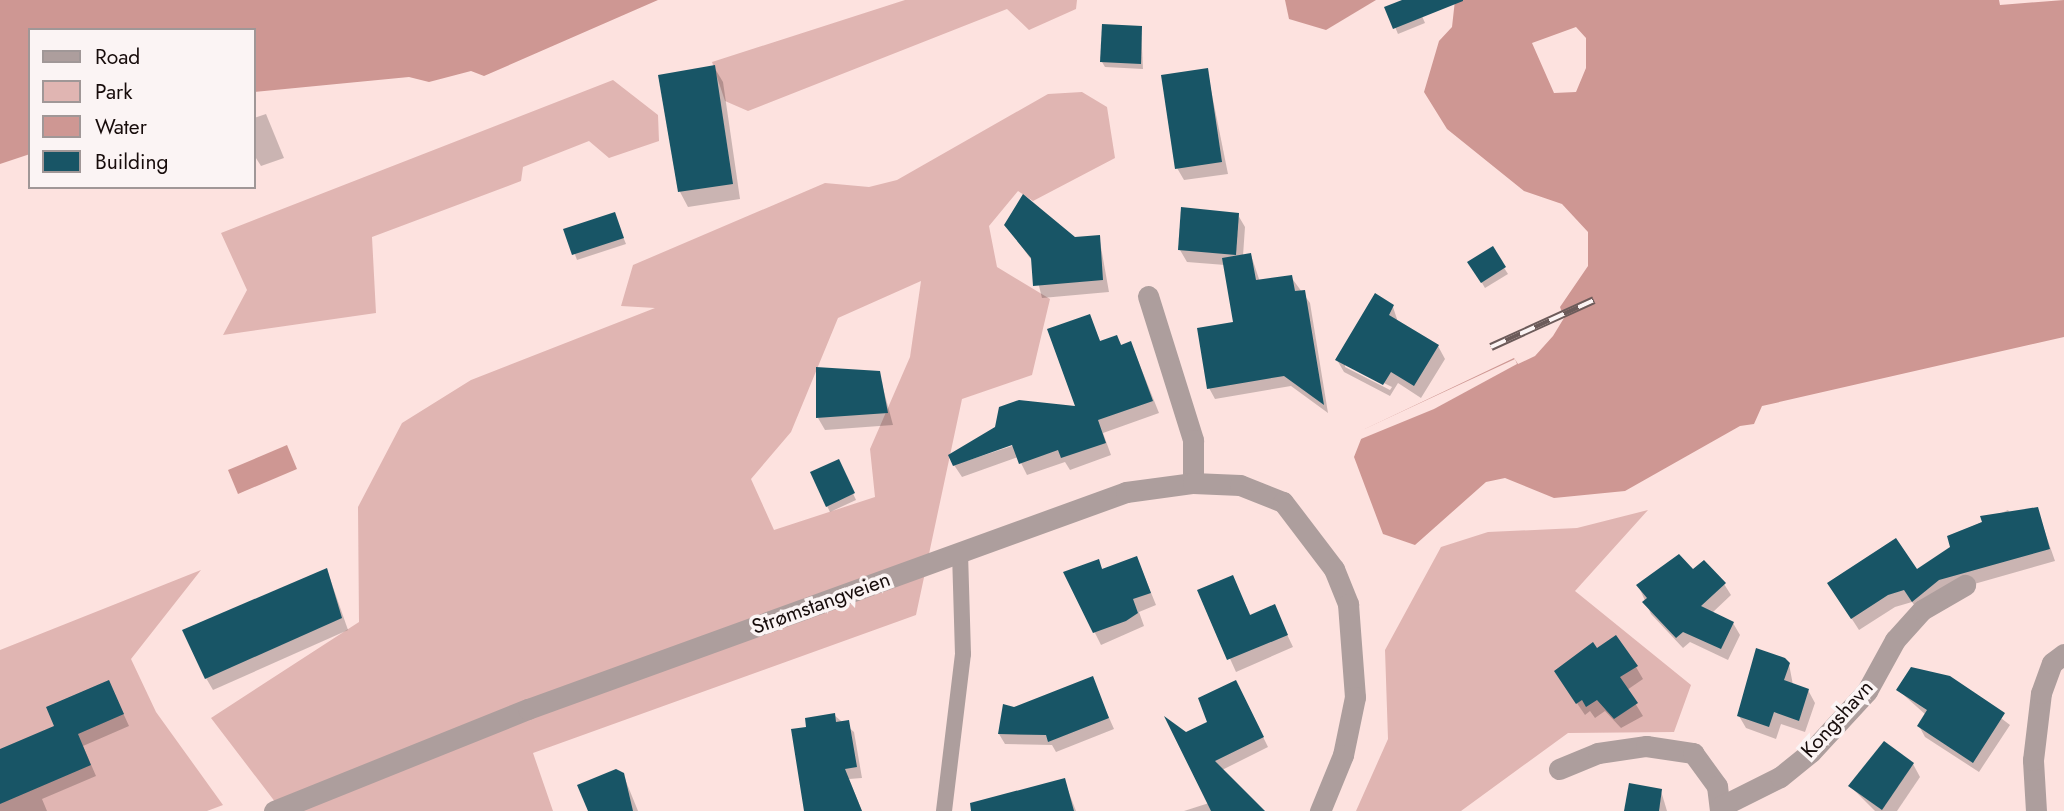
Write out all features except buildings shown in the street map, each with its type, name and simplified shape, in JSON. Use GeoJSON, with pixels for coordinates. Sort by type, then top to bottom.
{"type":"FeatureCollection","features":[{"type":"Feature","properties":{"kind":"street"},"geometry":{"type":"LineString","coordinates":[[1148,296],[1193,440],[1193,483]]}},
{"type":"Feature","properties":{"kind":"street","name":"Strømstangveien"},"geometry":{"type":"LineString","coordinates":[[274,811],[528,709],[1126,492],[1193,483],[1240,485],[1283,502],[1334,569],[1348,604],[1355,697],[1343,755],[1320,811]]}},
{"type":"Feature","properties":{"kind":"street","name":"Kongshavn"},"geometry":{"type":"LineString","coordinates":[[1559,769],[1598,753],[1646,746],[1693,752],[1712,777],[1720,809],[1780,777],[1811,752],[1867,691],[1895,640],[1922,610],[1965,585]]}},
{"type":"Feature","properties":{"kind":"street"},"geometry":{"type":"LineString","coordinates":[[2036,811],[2033,760],[2040,693],[2052,663],[2064,654]]}},
{"type":"Feature","properties":{"kind":"lane"},"geometry":{"type":"LineString","coordinates":[[944,811],[963,654],[960,554]]}},
{"type":"Feature","properties":{"kind":"green space"},"geometry":{"type":"Polygon","coordinates":[[[905,0],[1077,0],[1076,9],[1029,30],[1007,9],[748,111],[725,101],[712,62],[905,0]]]}},
{"type":"Feature","properties":{"kind":"green space"},"geometry":{"type":"Polygon","coordinates":[[[613,80],[658,115],[659,141],[609,158],[589,141],[523,167],[521,181],[372,237],[376,313],[223,335],[247,290],[221,233],[613,80]]]}},
{"type":"Feature","properties":{"kind":"green space"},"geometry":{"type":"Polygon","coordinates":[[[1082,92],[1107,107],[1115,158],[1033,201],[1018,191],[989,226],[997,267],[1050,299],[1032,375],[962,399],[916,615],[533,753],[553,811],[282,811],[211,718],[359,622],[358,507],[402,423],[471,380],[655,308],[621,306],[633,265],[825,183],[869,187],[897,180],[1048,94],[1082,92]],[[921,281],[838,318],[791,432],[751,479],[774,530],[875,497],[870,449],[910,357],[921,281]]]}},
{"type":"Feature","properties":{"kind":"green space"},"geometry":{"type":"Polygon","coordinates":[[[1648,510],[1575,591],[1691,685],[1674,732],[1568,733],[1461,811],[1356,811],[1388,739],[1385,650],[1441,547],[1488,532],[1577,528],[1648,510]]]}},
{"type":"Feature","properties":{"kind":"green space"},"geometry":{"type":"Polygon","coordinates":[[[201,570],[131,659],[156,712],[223,805],[207,811],[0,811],[0,650],[201,570]]]}},
{"type":"Feature","properties":{"kind":"water"},"geometry":{"type":"Polygon","coordinates":[[[0,0],[658,0],[484,76],[471,71],[429,82],[409,77],[256,92],[256,28],[28,28],[28,155],[0,164],[0,0]]]}},
{"type":"Feature","properties":{"kind":"water"},"geometry":{"type":"Polygon","coordinates":[[[1285,0],[1376,0],[1326,30],[1289,19],[1285,0]]]}},
{"type":"Feature","properties":{"kind":"water"},"geometry":{"type":"Polygon","coordinates":[[[1455,0],[1999,0],[2000,5],[2064,0],[2064,337],[1762,406],[1754,424],[1740,426],[1625,491],[1554,498],[1505,478],[1486,482],[1415,545],[1383,534],[1354,457],[1365,429],[1514,358],[1518,364],[1535,356],[1553,336],[1564,318],[1560,307],[1588,266],[1588,232],[1562,204],[1524,191],[1447,129],[1424,92],[1439,41],[1452,27],[1455,0]],[[1576,27],[1532,43],[1554,93],[1576,92],[1586,68],[1586,38],[1576,27]]]}},
{"type":"Feature","properties":{"kind":"water"},"geometry":{"type":"Polygon","coordinates":[[[287,445],[297,469],[238,494],[228,470],[287,445]]]}},
{"type":"Feature","properties":{"kind":"pier"},"geometry":{"type":"Polygon","coordinates":[[[1515,359],[1517,364],[1434,409],[1356,441],[1360,431],[1515,359]]]}},
{"type":"Feature","properties":{"kind":"railway"},"geometry":{"type":"LineString","coordinates":[[1491,347],[1594,300]]}}]}
